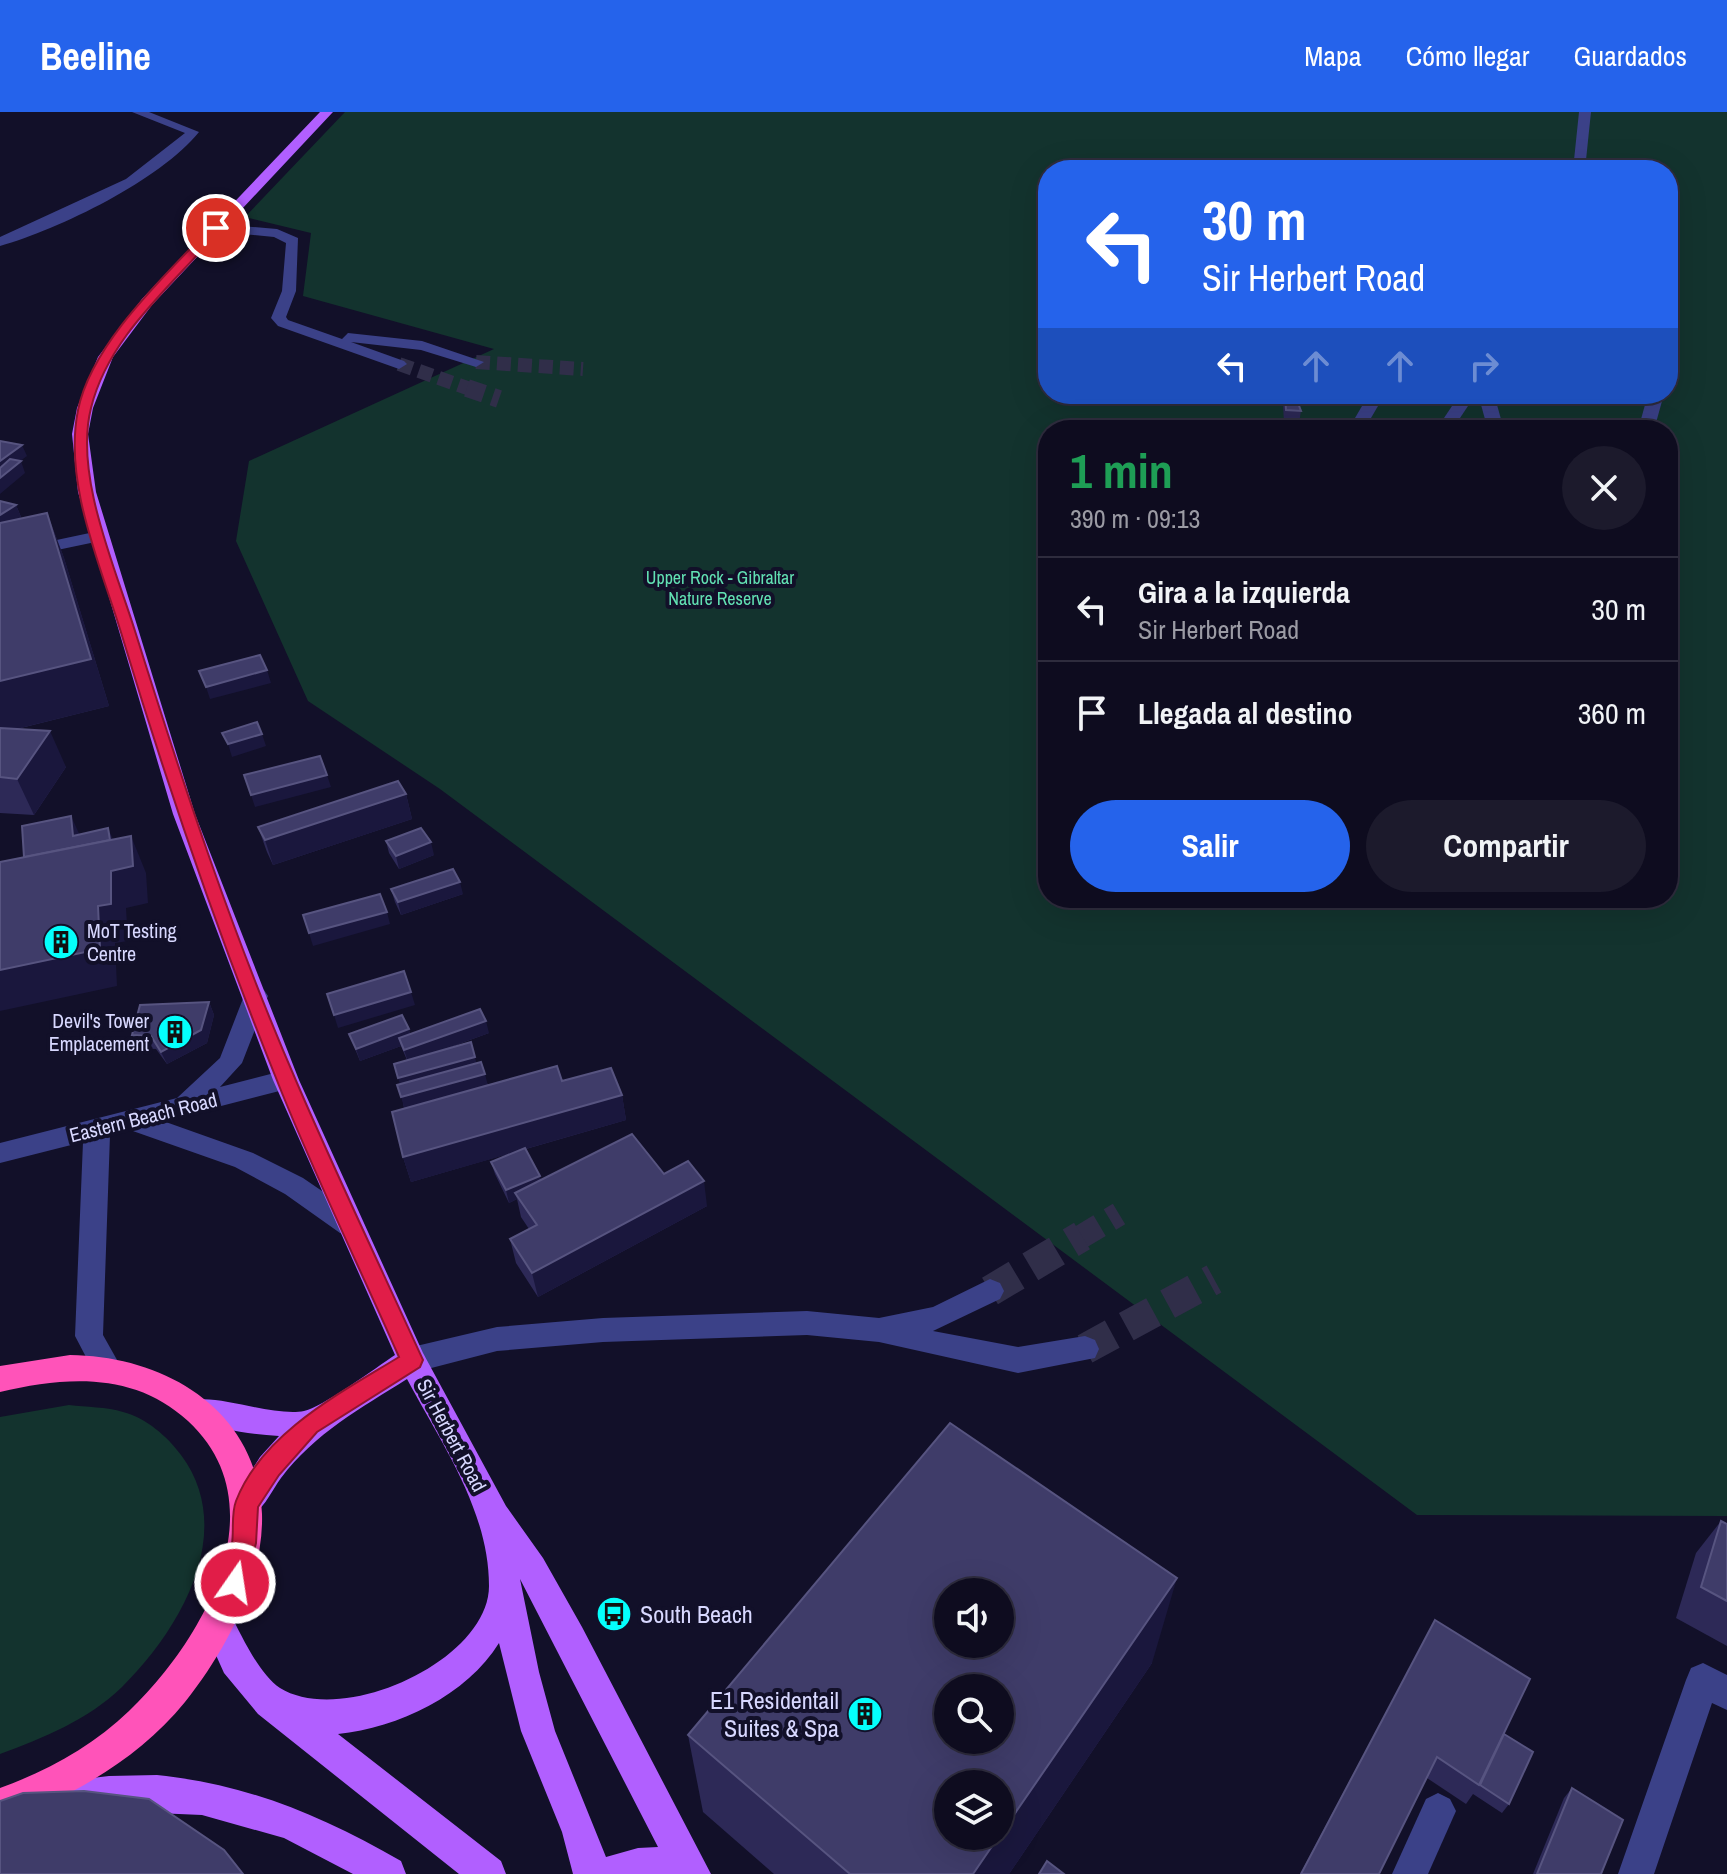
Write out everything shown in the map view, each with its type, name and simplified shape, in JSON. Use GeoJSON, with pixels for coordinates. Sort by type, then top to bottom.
{"type":"FeatureCollection","features":[{"type":"Feature","properties":{"kind":"highway"},"geometry":{"type":"LineString","coordinates":[[0,1379],[38,1369],[106,1367],[159,1381],[203,1410],[224,1437],[239,1468],[246,1504],[244,1543],[235,1583],[218,1624],[181,1682],[116,1745],[58,1782],[0,1806]]}},
{"type":"Feature","properties":{"kind":"main road","name":"Sir Herbert Road"},"geometry":{"type":"LineString","coordinates":[[327,112],[147,302],[106,357],[94,383],[80,434],[81,461],[98,532],[184,814],[286,1080],[412,1360],[495,1516]]}},
{"type":"Feature","properties":{"kind":"main road"},"geometry":{"type":"LineString","coordinates":[[246,1504],[271,1467],[309,1425],[412,1360]]}},
{"type":"Feature","properties":{"kind":"main road"},"geometry":{"type":"LineString","coordinates":[[203,1410],[239,1420],[309,1425]]}},
{"type":"Feature","properties":{"kind":"main road"},"geometry":{"type":"LineString","coordinates":[[495,1516],[523,1681],[549,1762],[584,1843],[591,1874]]}},
{"type":"Feature","properties":{"kind":"main road"},"geometry":{"type":"LineString","coordinates":[[495,1516],[532,1569],[646,1791],[693,1874]]}},
{"type":"Feature","properties":{"kind":"main road"},"geometry":{"type":"LineString","coordinates":[[270,1702],[329,1718],[361,1715],[397,1703],[446,1675],[480,1646],[501,1607],[504,1582]]}},
{"type":"Feature","properties":{"kind":"main road"},"geometry":{"type":"LineString","coordinates":[[218,1624],[236,1661],[270,1702],[488,1874]]}},
{"type":"Feature","properties":{"kind":"main road"},"geometry":{"type":"LineString","coordinates":[[0,1806],[75,1794],[136,1791],[216,1797],[280,1817],[388,1874]]}},
{"type":"Feature","properties":{"kind":"main road"},"geometry":{"type":"LineString","coordinates":[[609,1874],[633,1865],[658,1865],[685,1874]]}},
{"type":"Feature","properties":{"kind":"street"},"geometry":{"type":"LineString","coordinates":[[0,242],[90,205],[182,146],[193,132],[138,112]]}},
{"type":"Feature","properties":{"kind":"street"},"geometry":{"type":"LineString","coordinates":[[1580,160],[1585,112]]}},
{"type":"Feature","properties":{"kind":"street"},"geometry":{"type":"LineString","coordinates":[[216,228],[277,233],[293,241],[289,291],[278,318],[399,364]]}},
{"type":"Feature","properties":{"kind":"street"},"geometry":{"type":"LineString","coordinates":[[325,337],[384,339],[476,362]]}},
{"type":"Feature","properties":{"kind":"street"},"geometry":{"type":"LineString","coordinates":[[0,541],[98,532]]}},
{"type":"Feature","properties":{"kind":"street"},"geometry":{"type":"LineString","coordinates":[[0,557],[98,532]]}},
{"type":"Feature","properties":{"kind":"street"},"geometry":{"type":"LineString","coordinates":[[182,1107],[230,1063],[256,996]]}},
{"type":"Feature","properties":{"kind":"street","name":"Eastern Beach Road"},"geometry":{"type":"LineString","coordinates":[[0,1153],[286,1080]]}},
{"type":"Feature","properties":{"kind":"street"},"geometry":{"type":"LineString","coordinates":[[131,1120],[244,1160],[294,1186],[350,1225]]}},
{"type":"Feature","properties":{"kind":"street"},"geometry":{"type":"LineString","coordinates":[[97,1128],[88,1291],[89,1336],[106,1367]]}},
{"type":"Feature","properties":{"kind":"street"},"geometry":{"type":"LineString","coordinates":[[879,1330],[938,1318],[990,1291]]}},
{"type":"Feature","properties":{"kind":"street"},"geometry":{"type":"LineString","coordinates":[[412,1360],[497,1339],[603,1330],[807,1323],[879,1330],[946,1347],[1018,1360],[1085,1349]]}},
{"type":"Feature","properties":{"kind":"street"},"geometry":{"type":"LineString","coordinates":[[1636,1874],[1703,1680],[1727,1693]]}},
{"type":"Feature","properties":{"kind":"street"},"geometry":{"type":"LineString","coordinates":[[1410,1874],[1438,1811]]}},
{"type":"Feature","properties":{"kind":"green space","name":"Upper Rock - Gibraltar Nature Reserve"},"geometry":{"type":"Polygon","coordinates":[[[345,112],[1727,112],[1727,1516],[1417,1515],[440,789],[308,701],[236,541],[249,461],[494,349],[303,296],[311,233],[245,217],[345,112]]]}},
{"type":"Feature","properties":{"kind":"green space"},"geometry":{"type":"Polygon","coordinates":[[[69,1405],[110,1409],[132,1415],[148,1423],[169,1441],[181,1455],[197,1484],[204,1515],[203,1547],[195,1578],[181,1609],[144,1664],[122,1687],[80,1718],[0,1754],[0,1417],[69,1405]]]}},
{"type":"Feature","properties":{"kind":"building"},"geometry":{"type":"Polygon","coordinates":[[[1286,404],[1298,404],[1301,411],[1286,410],[1286,404]]]}},
{"type":"Feature","properties":{"kind":"building"},"geometry":{"type":"Polygon","coordinates":[[[0,441],[22,445],[0,461],[0,441]]]}},
{"type":"Feature","properties":{"kind":"building"},"geometry":{"type":"Polygon","coordinates":[[[10,459],[21,461],[0,478],[0,468],[10,459]]]}},
{"type":"Feature","properties":{"kind":"building"},"geometry":{"type":"Polygon","coordinates":[[[0,501],[16,505],[0,515],[0,501]]]}},
{"type":"Feature","properties":{"kind":"building"},"geometry":{"type":"Polygon","coordinates":[[[47,513],[91,659],[0,681],[0,523],[47,513]]]}},
{"type":"Feature","properties":{"kind":"building"},"geometry":{"type":"Polygon","coordinates":[[[260,655],[267,670],[206,687],[199,671],[260,655]]]}},
{"type":"Feature","properties":{"kind":"building"},"geometry":{"type":"Polygon","coordinates":[[[257,722],[262,734],[228,744],[222,733],[257,722]]]}},
{"type":"Feature","properties":{"kind":"building"},"geometry":{"type":"Polygon","coordinates":[[[0,728],[50,731],[17,779],[0,777],[0,728]]]}},
{"type":"Feature","properties":{"kind":"building"},"geometry":{"type":"Polygon","coordinates":[[[320,756],[327,775],[251,795],[244,775],[320,756]]]}},
{"type":"Feature","properties":{"kind":"building"},"geometry":{"type":"Polygon","coordinates":[[[398,781],[406,794],[265,840],[258,827],[398,781]]]}},
{"type":"Feature","properties":{"kind":"building"},"geometry":{"type":"Polygon","coordinates":[[[71,816],[73,836],[108,828],[110,840],[24,857],[22,826],[71,816]]]}},
{"type":"Feature","properties":{"kind":"building"},"geometry":{"type":"Polygon","coordinates":[[[421,828],[431,842],[396,856],[386,841],[421,828]]]}},
{"type":"Feature","properties":{"kind":"building"},"geometry":{"type":"Polygon","coordinates":[[[131,836],[133,866],[111,871],[111,904],[98,906],[100,949],[0,970],[0,862],[131,836]]]}},
{"type":"Feature","properties":{"kind":"building"},"geometry":{"type":"Polygon","coordinates":[[[453,869],[460,882],[398,902],[391,889],[453,869]]]}},
{"type":"Feature","properties":{"kind":"building"},"geometry":{"type":"Polygon","coordinates":[[[380,894],[387,912],[309,933],[303,915],[380,894]]]}},
{"type":"Feature","properties":{"kind":"building"},"geometry":{"type":"Polygon","coordinates":[[[404,971],[411,992],[334,1015],[327,994],[404,971]]]}},
{"type":"Feature","properties":{"kind":"building"},"geometry":{"type":"Polygon","coordinates":[[[209,1002],[201,1030],[161,1052],[151,1036],[132,1035],[140,1005],[209,1002]]]}},
{"type":"Feature","properties":{"kind":"building"},"geometry":{"type":"Polygon","coordinates":[[[480,1009],[486,1021],[404,1050],[399,1038],[480,1009]]]}},
{"type":"Feature","properties":{"kind":"building"},"geometry":{"type":"Polygon","coordinates":[[[402,1015],[409,1029],[356,1049],[349,1034],[402,1015]]]}},
{"type":"Feature","properties":{"kind":"building"},"geometry":{"type":"Polygon","coordinates":[[[471,1042],[475,1057],[398,1078],[394,1064],[471,1042]]]}},
{"type":"Feature","properties":{"kind":"building"},"geometry":{"type":"Polygon","coordinates":[[[481,1062],[485,1074],[401,1097],[397,1085],[481,1062]]]}},
{"type":"Feature","properties":{"kind":"building"},"geometry":{"type":"Polygon","coordinates":[[[557,1066],[562,1081],[611,1068],[622,1095],[403,1157],[392,1112],[557,1066]]]}},
{"type":"Feature","properties":{"kind":"building"},"geometry":{"type":"Polygon","coordinates":[[[632,1134],[664,1174],[688,1161],[704,1181],[532,1273],[510,1239],[537,1225],[515,1193],[632,1134]]]}},
{"type":"Feature","properties":{"kind":"building"},"geometry":{"type":"Polygon","coordinates":[[[525,1148],[540,1176],[506,1190],[491,1162],[525,1148]]]}},
{"type":"Feature","properties":{"kind":"building"},"geometry":{"type":"Polygon","coordinates":[[[950,1423],[1177,1578],[1014,1815],[1014,1770],[934,1770],[934,1850],[989,1850],[973,1874],[850,1874],[688,1735],[950,1423]]]}},
{"type":"Feature","properties":{"kind":"building"},"geometry":{"type":"Polygon","coordinates":[[[1721,1521],[1727,1524],[1727,1601],[1701,1587],[1721,1521]]]}},
{"type":"Feature","properties":{"kind":"building"},"geometry":{"type":"Polygon","coordinates":[[[1435,1620],[1530,1679],[1479,1785],[1437,1757],[1379,1874],[1301,1874],[1435,1620]]]}},
{"type":"Feature","properties":{"kind":"building"},"geometry":{"type":"Polygon","coordinates":[[[1504,1734],[1533,1752],[1509,1804],[1480,1785],[1504,1734]]]}},
{"type":"Feature","properties":{"kind":"building"},"geometry":{"type":"Polygon","coordinates":[[[1572,1788],[1623,1820],[1601,1874],[1537,1874],[1572,1788]]]}},
{"type":"Feature","properties":{"kind":"building"},"geometry":{"type":"Polygon","coordinates":[[[84,1791],[149,1799],[224,1850],[243,1874],[0,1874],[0,1801],[23,1793],[84,1791]]]}},
{"type":"Feature","properties":{"kind":"building"},"geometry":{"type":"Polygon","coordinates":[[[1047,1861],[1064,1874],[1039,1874],[1047,1861]]]}},
{"type":"Feature","properties":{"kind":"tunnel"},"geometry":{"type":"LineString","coordinates":[[476,362],[583,369]]}},
{"type":"Feature","properties":{"kind":"tunnel"},"geometry":{"type":"LineString","coordinates":[[399,364],[473,390]]}},
{"type":"Feature","properties":{"kind":"tunnel"},"geometry":{"type":"LineString","coordinates":[[467,388],[499,399]]}},
{"type":"Feature","properties":{"kind":"tunnel"},"geometry":{"type":"LineString","coordinates":[[1079,1238],[1119,1214]]}},
{"type":"Feature","properties":{"kind":"tunnel"},"geometry":{"type":"LineString","coordinates":[[990,1291],[1082,1236]]}},
{"type":"Feature","properties":{"kind":"tunnel"},"geometry":{"type":"LineString","coordinates":[[1085,1349],[1214,1279]]}},
{"type":"Feature","properties":{"kind":"place","name":"MoT Testing Centre"},"geometry":{"type":"Point","coordinates":[61,942]}},
{"type":"Feature","properties":{"kind":"place","name":"Devil's Tower Emplacement"},"geometry":{"type":"Point","coordinates":[175,1032]}},
{"type":"Feature","properties":{"kind":"place","name":"South Beach"},"geometry":{"type":"Point","coordinates":[614,1614]}},
{"type":"Feature","properties":{"kind":"place","name":"E1 Residentail Suites & Spa"},"geometry":{"type":"Point","coordinates":[865,1714]}},
{"type":"Feature","properties":{"kind":"route"},"geometry":{"type":"LineString","coordinates":[[216,228],[147,302],[106,357],[85,408],[80,434],[81,461],[97,529],[171,763],[184,814],[286,1080],[412,1360],[309,1425],[271,1467],[246,1504],[244,1543],[235,1583]]}}]}
